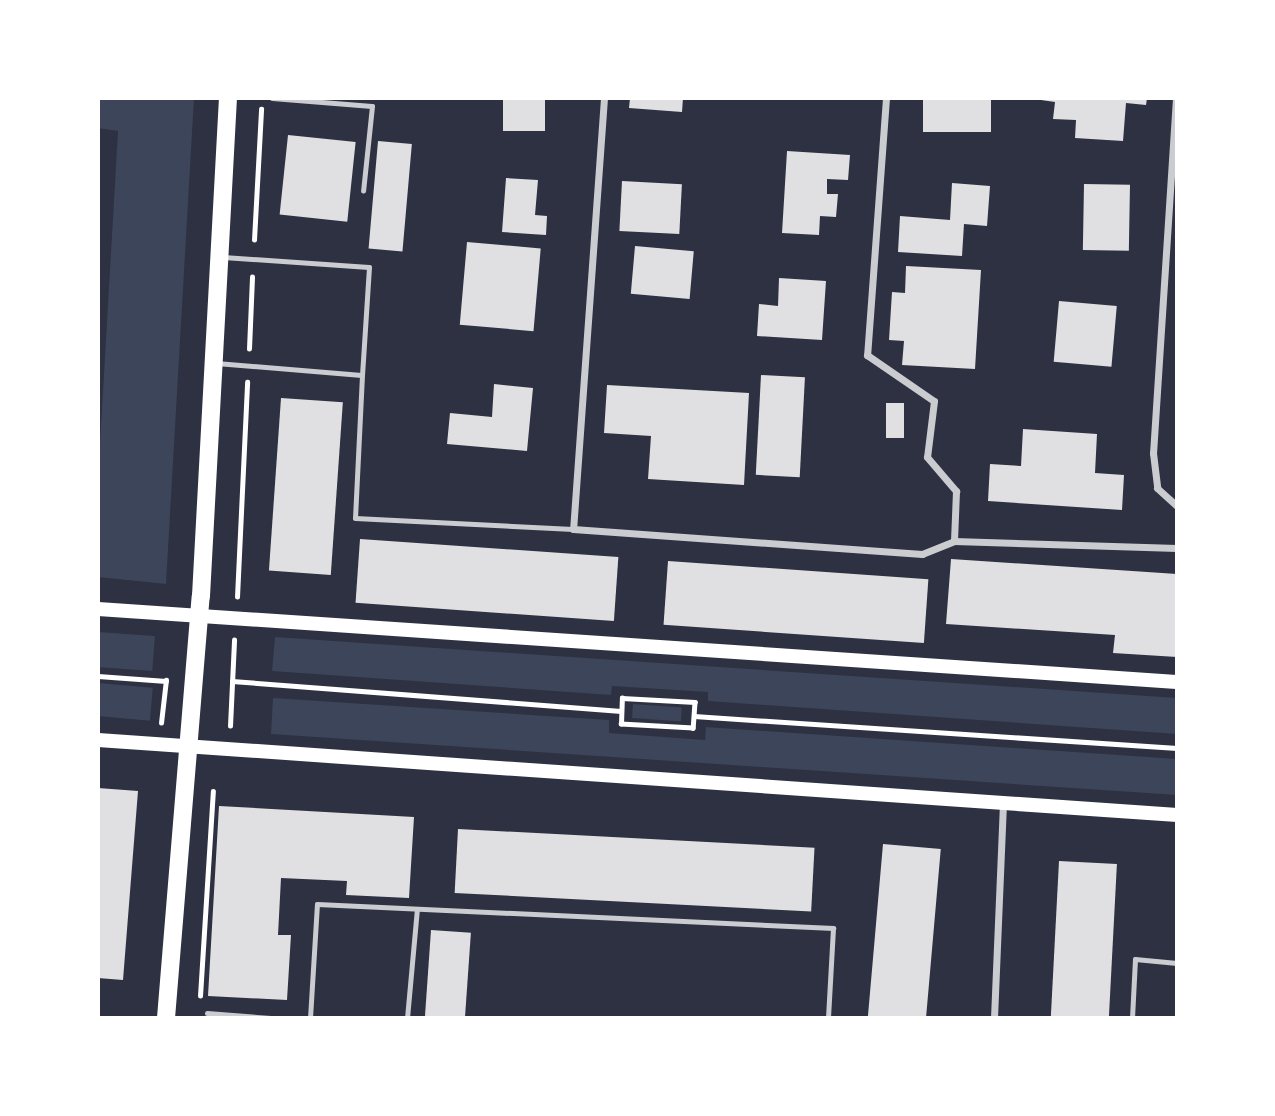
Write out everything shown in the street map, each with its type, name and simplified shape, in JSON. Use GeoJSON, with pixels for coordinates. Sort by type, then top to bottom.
{"type":"FeatureCollection","features":[{"type":"Feature","properties":{"kind":"main road"},"geometry":{"type":"LineString","coordinates":[[166,1018],[200,616],[228,98]]}},
{"type":"Feature","properties":{"kind":"main road"},"geometry":{"type":"LineString","coordinates":[[98,609],[1177,681]]}},
{"type":"Feature","properties":{"kind":"main road"},"geometry":{"type":"LineString","coordinates":[[98,740],[1177,815]]}},
{"type":"Feature","properties":{"kind":"street"},"geometry":{"type":"LineString","coordinates":[[604,98],[573,529],[922,554],[954,541],[1177,548]]}},
{"type":"Feature","properties":{"kind":"street"},"geometry":{"type":"LineString","coordinates":[[886,98],[867,355],[934,401],[927,457],[956,491],[954,541]]}},
{"type":"Feature","properties":{"kind":"street"},"geometry":{"type":"LineString","coordinates":[[1176,98],[1153,453],[1157,488],[1177,506]]}},
{"type":"Feature","properties":{"kind":"street"},"geometry":{"type":"LineString","coordinates":[[994,1018],[1003,803]]}},
{"type":"Feature","properties":{"kind":"lane"},"geometry":{"type":"LineString","coordinates":[[272,98],[372,106],[363,191]]}},
{"type":"Feature","properties":{"kind":"lane"},"geometry":{"type":"LineString","coordinates":[[219,257],[369,267],[355,518],[573,529]]}},
{"type":"Feature","properties":{"kind":"lane"},"geometry":{"type":"LineString","coordinates":[[213,363],[362,375]]}},
{"type":"Feature","properties":{"kind":"lane"},"geometry":{"type":"LineString","coordinates":[[310,1018],[317,904],[833,928],[828,1018]]}},
{"type":"Feature","properties":{"kind":"lane"},"geometry":{"type":"LineString","coordinates":[[407,1018],[417,909]]}},
{"type":"Feature","properties":{"kind":"lane"},"geometry":{"type":"LineString","coordinates":[[1132,1018],[1135,960],[1177,963]]}},
{"type":"Feature","properties":{"kind":"lane"},"geometry":{"type":"LineString","coordinates":[[207,1013],[271,1018]]}},
{"type":"Feature","properties":{"kind":"path"},"geometry":{"type":"LineString","coordinates":[[229,730],[234,639]]}},
{"type":"Feature","properties":{"kind":"path"},"geometry":{"type":"LineString","coordinates":[[159,734],[167,668]]}},
{"type":"Feature","properties":{"kind":"path"},"geometry":{"type":"LineString","coordinates":[[98,676],[166,681]]}},
{"type":"Feature","properties":{"kind":"path"},"geometry":{"type":"LineString","coordinates":[[232,681],[621,711]]}},
{"type":"Feature","properties":{"kind":"path"},"geometry":{"type":"LineString","coordinates":[[622,698],[695,702],[694,716],[694,728],[621,724],[622,698]]}},
{"type":"Feature","properties":{"kind":"path"},"geometry":{"type":"LineString","coordinates":[[694,716],[1177,748]]}},
{"type":"Feature","properties":{"kind":"path"},"geometry":{"type":"LineString","coordinates":[[200,1005],[213,791]]}},
{"type":"Feature","properties":{"kind":"shaded area"},"geometry":{"type":"Polygon","coordinates":[[[98,98],[194,98],[166,584],[98,577],[98,478],[118,131],[98,128],[98,98]]]}},
{"type":"Feature","properties":{"kind":"shaded area"},"geometry":{"type":"Polygon","coordinates":[[[98,632],[155,636],[152,671],[98,667],[98,632]]]}},
{"type":"Feature","properties":{"kind":"shaded area"},"geometry":{"type":"Polygon","coordinates":[[[275,637],[1177,698],[1177,734],[708,701],[708,692],[612,686],[611,695],[272,671],[275,637]]]}},
{"type":"Feature","properties":{"kind":"shaded area"},"geometry":{"type":"Polygon","coordinates":[[[98,683],[153,688],[150,721],[98,716],[98,683]]]}},
{"type":"Feature","properties":{"kind":"shaded area"},"geometry":{"type":"Polygon","coordinates":[[[273,698],[609,720],[609,733],[705,740],[706,727],[1177,759],[1177,795],[271,734],[273,698]]]}},
{"type":"Feature","properties":{"kind":"shaded area"},"geometry":{"type":"Polygon","coordinates":[[[633,704],[682,707],[681,721],[632,718],[633,704]]]}},
{"type":"Feature","properties":{"kind":"building"},"geometry":{"type":"Polygon","coordinates":[[[503,98],[545,98],[545,131],[503,131],[503,98]]]}},
{"type":"Feature","properties":{"kind":"building"},"geometry":{"type":"Polygon","coordinates":[[[630,98],[683,98],[682,112],[629,108],[630,98]]]}},
{"type":"Feature","properties":{"kind":"building"},"geometry":{"type":"Polygon","coordinates":[[[923,98],[991,98],[991,132],[923,132],[923,98]]]}},
{"type":"Feature","properties":{"kind":"building"},"geometry":{"type":"Polygon","coordinates":[[[1027,98],[1147,98],[1146,105],[1126,103],[1123,141],[1075,138],[1076,120],[1053,119],[1055,102],[1027,98]]]}},
{"type":"Feature","properties":{"kind":"building"},"geometry":{"type":"Polygon","coordinates":[[[288,135],[356,142],[347,222],[280,215],[288,135]]]}},
{"type":"Feature","properties":{"kind":"building"},"geometry":{"type":"Polygon","coordinates":[[[378,141],[412,144],[402,252],[369,249],[378,141]]]}},
{"type":"Feature","properties":{"kind":"building"},"geometry":{"type":"Polygon","coordinates":[[[787,151],[850,155],[848,180],[827,179],[827,194],[838,194],[836,217],[820,216],[819,235],[782,233],[787,151]]]}},
{"type":"Feature","properties":{"kind":"building"},"geometry":{"type":"Polygon","coordinates":[[[506,178],[538,180],[535,215],[547,216],[546,235],[502,232],[506,178]]]}},
{"type":"Feature","properties":{"kind":"building"},"geometry":{"type":"Polygon","coordinates":[[[622,181],[682,184],[679,234],[619,231],[622,181]]]}},
{"type":"Feature","properties":{"kind":"building"},"geometry":{"type":"Polygon","coordinates":[[[952,183],[990,186],[987,226],[964,224],[962,256],[898,252],[900,216],[950,220],[952,183]]]}},
{"type":"Feature","properties":{"kind":"building"},"geometry":{"type":"Polygon","coordinates":[[[1084,184],[1130,185],[1129,251],[1083,250],[1084,184]]]}},
{"type":"Feature","properties":{"kind":"building"},"geometry":{"type":"Polygon","coordinates":[[[467,242],[541,248],[533,331],[460,325],[467,242]]]}},
{"type":"Feature","properties":{"kind":"building"},"geometry":{"type":"Polygon","coordinates":[[[635,246],[694,251],[690,299],[631,294],[635,246]]]}},
{"type":"Feature","properties":{"kind":"building"},"geometry":{"type":"Polygon","coordinates":[[[906,266],[981,270],[975,369],[902,365],[904,341],[889,340],[892,292],[905,293],[906,266]]]}},
{"type":"Feature","properties":{"kind":"building"},"geometry":{"type":"Polygon","coordinates":[[[779,278],[826,281],[822,340],[757,336],[759,304],[778,306],[779,278]]]}},
{"type":"Feature","properties":{"kind":"building"},"geometry":{"type":"Polygon","coordinates":[[[1059,301],[1117,306],[1111,367],[1054,362],[1059,301]]]}},
{"type":"Feature","properties":{"kind":"building"},"geometry":{"type":"Polygon","coordinates":[[[761,375],[805,377],[800,477],[756,475],[761,375]]]}},
{"type":"Feature","properties":{"kind":"building"},"geometry":{"type":"Polygon","coordinates":[[[494,384],[533,388],[527,451],[447,444],[450,413],[492,417],[494,384]]]}},
{"type":"Feature","properties":{"kind":"building"},"geometry":{"type":"Polygon","coordinates":[[[607,385],[749,393],[744,485],[648,479],[651,436],[604,433],[607,385]]]}},
{"type":"Feature","properties":{"kind":"building"},"geometry":{"type":"Polygon","coordinates":[[[281,398],[343,402],[331,575],[269,571],[281,398]]]}},
{"type":"Feature","properties":{"kind":"building"},"geometry":{"type":"Polygon","coordinates":[[[886,403],[904,403],[904,438],[886,438],[886,403]]]}},
{"type":"Feature","properties":{"kind":"building"},"geometry":{"type":"Polygon","coordinates":[[[1023,429],[1097,434],[1095,473],[1124,475],[1122,510],[988,501],[990,464],[1021,466],[1023,429]]]}},
{"type":"Feature","properties":{"kind":"building"},"geometry":{"type":"Polygon","coordinates":[[[360,539],[618,557],[614,621],[356,603],[360,539]]]}},
{"type":"Feature","properties":{"kind":"building"},"geometry":{"type":"Polygon","coordinates":[[[951,559],[1177,574],[1177,657],[1113,653],[1115,635],[946,624],[951,559]]]}},
{"type":"Feature","properties":{"kind":"building"},"geometry":{"type":"Polygon","coordinates":[[[668,561],[928,579],[924,643],[664,625],[668,561]]]}},
{"type":"Feature","properties":{"kind":"building"},"geometry":{"type":"Polygon","coordinates":[[[98,788],[138,791],[123,980],[98,978],[98,788]]]}},
{"type":"Feature","properties":{"kind":"building"},"geometry":{"type":"Polygon","coordinates":[[[219,806],[414,817],[409,898],[346,895],[347,881],[281,878],[278,935],[291,935],[287,1000],[208,996],[219,806]]]}},
{"type":"Feature","properties":{"kind":"building"},"geometry":{"type":"Polygon","coordinates":[[[458,829],[815,848],[811,912],[455,893],[458,829]]]}},
{"type":"Feature","properties":{"kind":"building"},"geometry":{"type":"Polygon","coordinates":[[[883,844],[941,849],[926,1018],[868,1018],[883,844]]]}},
{"type":"Feature","properties":{"kind":"building"},"geometry":{"type":"Polygon","coordinates":[[[1059,861],[1117,864],[1109,1018],[1051,1018],[1059,861]]]}},
{"type":"Feature","properties":{"kind":"building"},"geometry":{"type":"Polygon","coordinates":[[[431,930],[471,933],[465,1018],[425,1018],[431,930]]]}}]}
